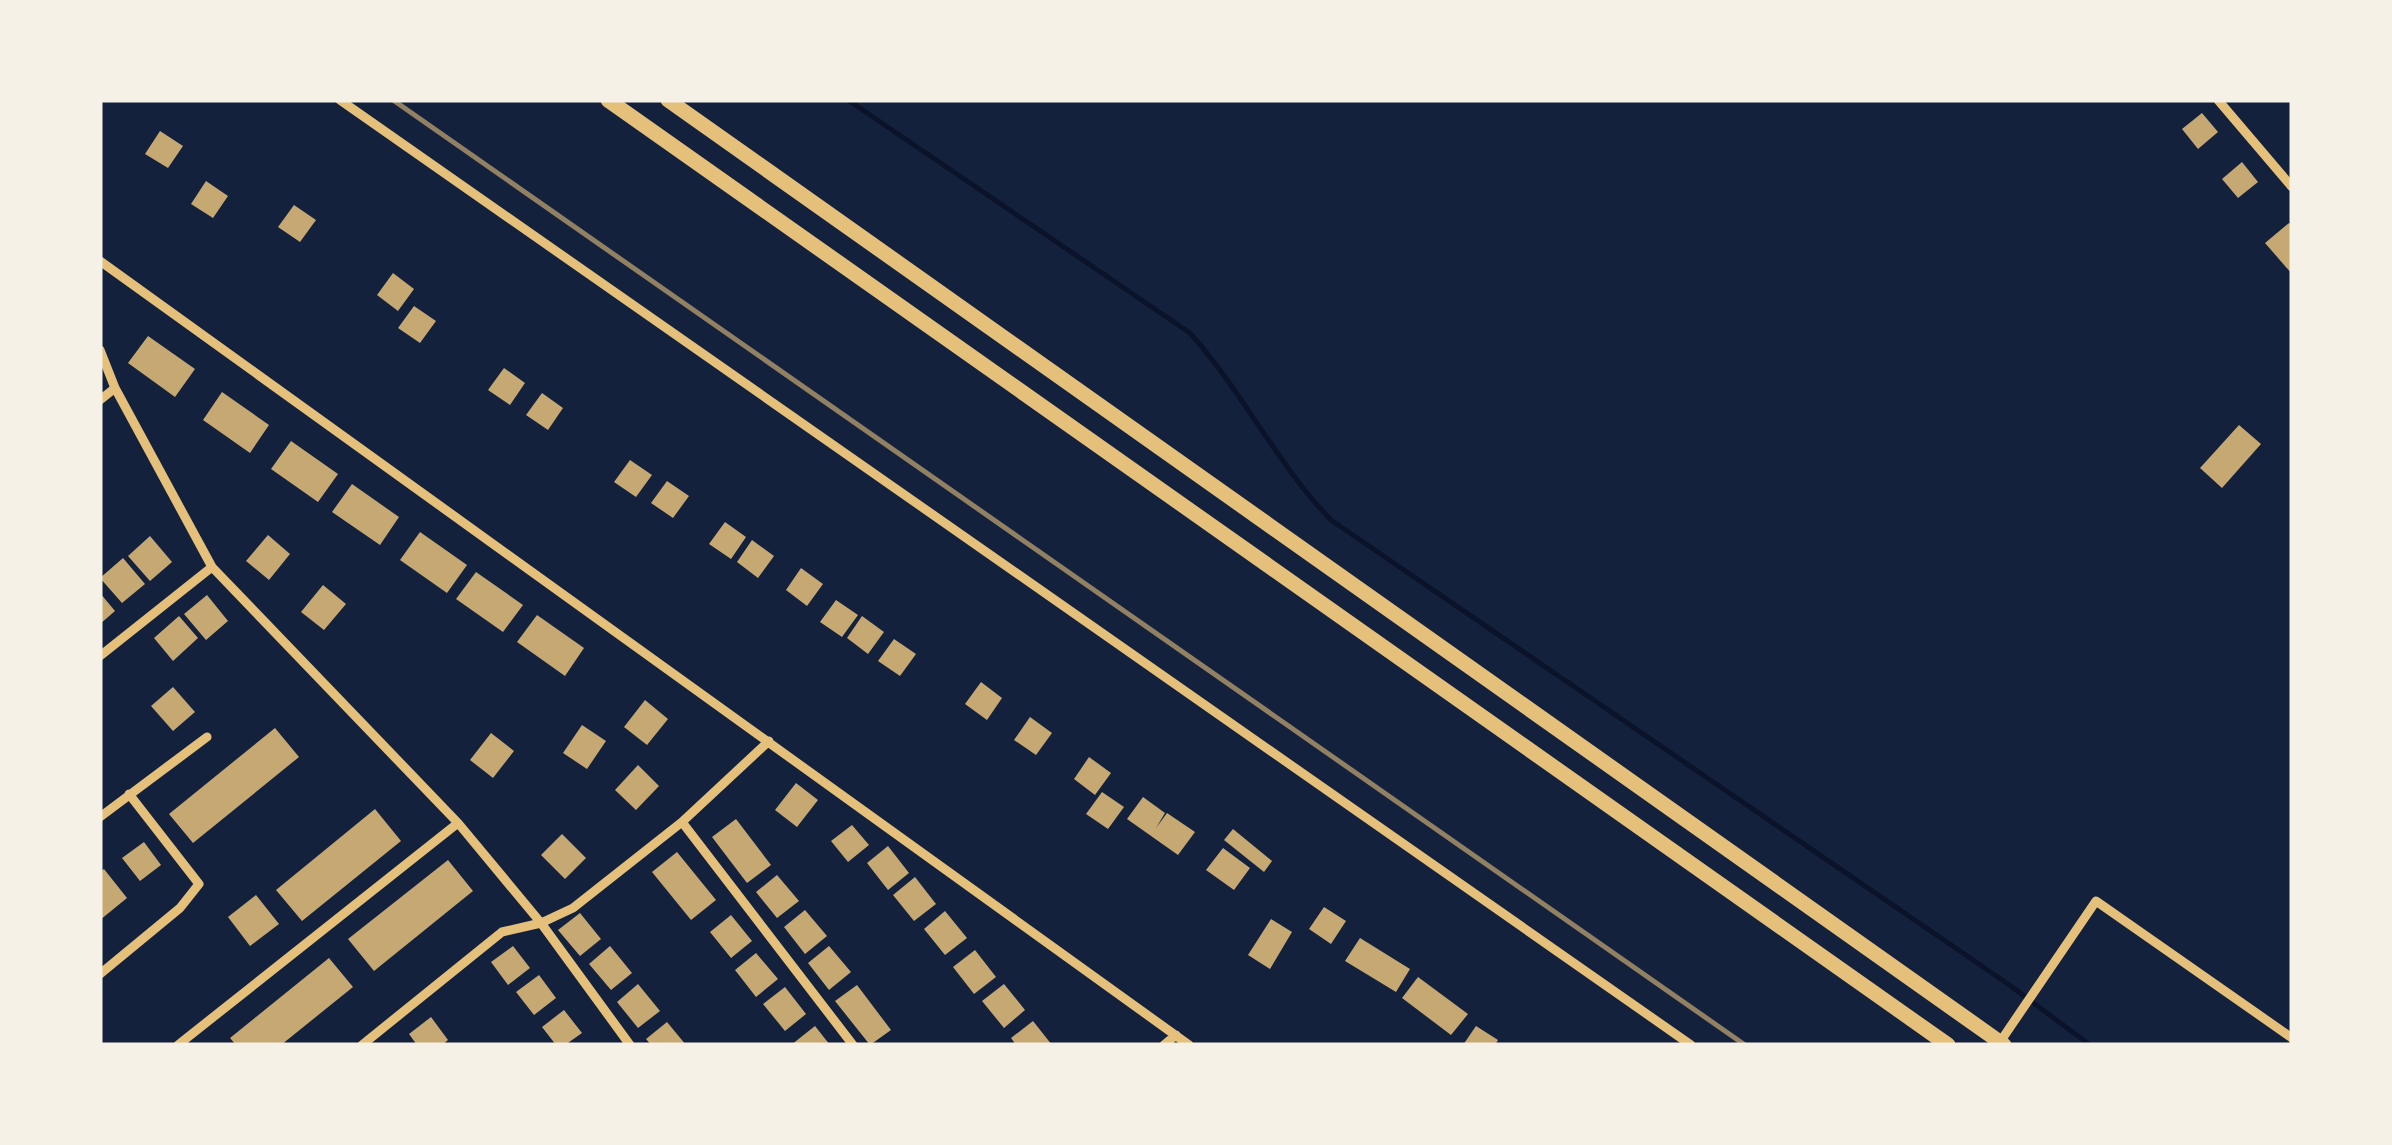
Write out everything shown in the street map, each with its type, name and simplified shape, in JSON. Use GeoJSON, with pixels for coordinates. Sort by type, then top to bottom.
{"type":"FeatureCollection","features":[{"type":"Feature","properties":{"kind":"highway"},"geometry":{"type":"LineString","coordinates":[[608,100],[1948,1045]]}},
{"type":"Feature","properties":{"kind":"highway"},"geometry":{"type":"LineString","coordinates":[[668,100],[2002,1044]]}},
{"type":"Feature","properties":{"kind":"street"},"geometry":{"type":"LineString","coordinates":[[340,100],[1692,1045]]}},
{"type":"Feature","properties":{"kind":"street"},"geometry":{"type":"LineString","coordinates":[[2218,100],[2292,188]]}},
{"type":"Feature","properties":{"kind":"street"},"geometry":{"type":"LineString","coordinates":[[100,261],[1189,1045]]}},
{"type":"Feature","properties":{"kind":"street"},"geometry":{"type":"LineString","coordinates":[[100,350],[116,388],[212,567],[458,823],[541,923],[630,1045]]}},
{"type":"Feature","properties":{"kind":"street"},"geometry":{"type":"LineString","coordinates":[[100,400],[116,388]]}},
{"type":"Feature","properties":{"kind":"street"},"geometry":{"type":"LineString","coordinates":[[100,656],[212,567]]}},
{"type":"Feature","properties":{"kind":"street"},"geometry":{"type":"LineString","coordinates":[[100,816],[207,737]]}},
{"type":"Feature","properties":{"kind":"street"},"geometry":{"type":"LineString","coordinates":[[362,1045],[377,1041],[502,932],[541,923],[573,908],[682,822],[769,742]]}},
{"type":"Feature","properties":{"kind":"street"},"geometry":{"type":"LineString","coordinates":[[100,974],[180,908],[199,884],[129,794]]}},
{"type":"Feature","properties":{"kind":"street"},"geometry":{"type":"LineString","coordinates":[[682,822],[852,1045]]}},
{"type":"Feature","properties":{"kind":"street"},"geometry":{"type":"LineString","coordinates":[[178,1045],[458,823]]}},
{"type":"Feature","properties":{"kind":"street"},"geometry":{"type":"LineString","coordinates":[[2002,1044],[2040,980],[2096,902],[2292,1038]]}},
{"type":"Feature","properties":{"kind":"street"},"geometry":{"type":"LineString","coordinates":[[1164,1045],[1176,1036]]}},
{"type":"Feature","properties":{"kind":"building"},"geometry":{"type":"Polygon","coordinates":[[[2202,113],[2218,132],[2198,149],[2182,129],[2202,113]]]}},
{"type":"Feature","properties":{"kind":"building"},"geometry":{"type":"Polygon","coordinates":[[[160,131],[183,146],[168,168],[145,154],[160,131]]]}},
{"type":"Feature","properties":{"kind":"building"},"geometry":{"type":"Polygon","coordinates":[[[2242,162],[2258,182],[2238,198],[2222,179],[2242,162]]]}},
{"type":"Feature","properties":{"kind":"building"},"geometry":{"type":"Polygon","coordinates":[[[206,181],[228,196],[213,218],[191,204],[206,181]]]}},
{"type":"Feature","properties":{"kind":"building"},"geometry":{"type":"Polygon","coordinates":[[[294,205],[316,220],[300,242],[278,227],[294,205]]]}},
{"type":"Feature","properties":{"kind":"building"},"geometry":{"type":"Polygon","coordinates":[[[2289,223],[2292,227],[2292,274],[2265,243],[2289,223]]]}},
{"type":"Feature","properties":{"kind":"building"},"geometry":{"type":"Polygon","coordinates":[[[393,273],[414,289],[398,311],[377,295],[393,273]]]}},
{"type":"Feature","properties":{"kind":"building"},"geometry":{"type":"Polygon","coordinates":[[[414,306],[436,321],[420,343],[398,328],[414,306]]]}},
{"type":"Feature","properties":{"kind":"building"},"geometry":{"type":"Polygon","coordinates":[[[148,336],[195,369],[175,397],[128,363],[148,336]]]}},
{"type":"Feature","properties":{"kind":"building"},"geometry":{"type":"Polygon","coordinates":[[[504,368],[525,383],[510,405],[488,390],[504,368]]]}},
{"type":"Feature","properties":{"kind":"building"},"geometry":{"type":"Polygon","coordinates":[[[222,392],[269,425],[250,453],[203,420],[222,392]]]}},
{"type":"Feature","properties":{"kind":"building"},"geometry":{"type":"Polygon","coordinates":[[[542,393],[563,408],[548,430],[526,415],[542,393]]]}},
{"type":"Feature","properties":{"kind":"building"},"geometry":{"type":"Polygon","coordinates":[[[2239,425],[2261,444],[2222,488],[2200,468],[2239,425]]]}},
{"type":"Feature","properties":{"kind":"building"},"geometry":{"type":"Polygon","coordinates":[[[291,441],[338,474],[318,502],[271,469],[291,441]]]}},
{"type":"Feature","properties":{"kind":"building"},"geometry":{"type":"Polygon","coordinates":[[[630,460],[652,475],[636,497],[614,482],[630,460]]]}},
{"type":"Feature","properties":{"kind":"building"},"geometry":{"type":"Polygon","coordinates":[[[667,481],[689,496],[673,518],[651,503],[667,481]]]}},
{"type":"Feature","properties":{"kind":"building"},"geometry":{"type":"Polygon","coordinates":[[[352,484],[399,517],[380,545],[332,512],[352,484]]]}},
{"type":"Feature","properties":{"kind":"building"},"geometry":{"type":"Polygon","coordinates":[[[725,522],[746,537],[731,559],[709,544],[725,522]]]}},
{"type":"Feature","properties":{"kind":"building"},"geometry":{"type":"Polygon","coordinates":[[[420,532],[467,565],[447,593],[400,560],[420,532]]]}},
{"type":"Feature","properties":{"kind":"building"},"geometry":{"type":"Polygon","coordinates":[[[268,535],[290,554],[269,580],[246,561],[268,535]]]}},
{"type":"Feature","properties":{"kind":"building"},"geometry":{"type":"Polygon","coordinates":[[[150,536],[172,562],[150,581],[128,556],[150,536]]]}},
{"type":"Feature","properties":{"kind":"building"},"geometry":{"type":"Polygon","coordinates":[[[752,540],[774,556],[758,578],[737,562],[752,540]]]}},
{"type":"Feature","properties":{"kind":"building"},"geometry":{"type":"Polygon","coordinates":[[[123,558],[145,584],[122,603],[100,578],[123,558]]]}},
{"type":"Feature","properties":{"kind":"building"},"geometry":{"type":"Polygon","coordinates":[[[801,568],[823,584],[807,606],[786,590],[801,568]]]}},
{"type":"Feature","properties":{"kind":"building"},"geometry":{"type":"Polygon","coordinates":[[[476,572],[523,605],[503,632],[456,599],[476,572]]]}},
{"type":"Feature","properties":{"kind":"building"},"geometry":{"type":"Polygon","coordinates":[[[323,585],[346,604],[324,630],[301,612],[323,585]]]}},
{"type":"Feature","properties":{"kind":"building"},"geometry":{"type":"Polygon","coordinates":[[[100,593],[115,611],[100,624],[100,593]]]}},
{"type":"Feature","properties":{"kind":"building"},"geometry":{"type":"Polygon","coordinates":[[[207,595],[228,621],[206,640],[184,614],[207,595]]]}},
{"type":"Feature","properties":{"kind":"building"},"geometry":{"type":"Polygon","coordinates":[[[836,600],[858,615],[842,637],[820,622],[836,600]]]}},
{"type":"Feature","properties":{"kind":"building"},"geometry":{"type":"Polygon","coordinates":[[[537,615],[584,648],[565,676],[517,642],[537,615]]]}},
{"type":"Feature","properties":{"kind":"building"},"geometry":{"type":"Polygon","coordinates":[[[179,616],[198,638],[173,661],[154,638],[179,616]]]}},
{"type":"Feature","properties":{"kind":"building"},"geometry":{"type":"Polygon","coordinates":[[[862,616],[884,632],[868,654],[847,638],[862,616]]]}},
{"type":"Feature","properties":{"kind":"building"},"geometry":{"type":"Polygon","coordinates":[[[894,639],[916,654],[900,676],[878,661],[894,639]]]}},
{"type":"Feature","properties":{"kind":"building"},"geometry":{"type":"Polygon","coordinates":[[[981,682],[1002,698],[987,720],[965,704],[981,682]]]}},
{"type":"Feature","properties":{"kind":"building"},"geometry":{"type":"Polygon","coordinates":[[[173,687],[195,712],[173,731],[151,706],[173,687]]]}},
{"type":"Feature","properties":{"kind":"building"},"geometry":{"type":"Polygon","coordinates":[[[645,700],[668,719],[647,745],[624,727],[645,700]]]}},
{"type":"Feature","properties":{"kind":"building"},"geometry":{"type":"Polygon","coordinates":[[[1030,717],[1052,733],[1036,755],[1014,740],[1030,717]]]}},
{"type":"Feature","properties":{"kind":"building"},"geometry":{"type":"Polygon","coordinates":[[[582,725],[606,741],[587,769],[563,753],[582,725]]]}},
{"type":"Feature","properties":{"kind":"building"},"geometry":{"type":"Polygon","coordinates":[[[275,728],[299,757],[193,843],[169,814],[275,728]]]}},
{"type":"Feature","properties":{"kind":"building"},"geometry":{"type":"Polygon","coordinates":[[[491,733],[514,751],[493,778],[470,760],[491,733]]]}},
{"type":"Feature","properties":{"kind":"building"},"geometry":{"type":"Polygon","coordinates":[[[1089,757],[1111,773],[1095,795],[1074,779],[1089,757]]]}},
{"type":"Feature","properties":{"kind":"building"},"geometry":{"type":"Polygon","coordinates":[[[638,765],[659,786],[636,810],[615,790],[638,765]]]}},
{"type":"Feature","properties":{"kind":"building"},"geometry":{"type":"Polygon","coordinates":[[[796,783],[818,800],[797,827],[775,810],[796,783]]]}},
{"type":"Feature","properties":{"kind":"building"},"geometry":{"type":"Polygon","coordinates":[[[1102,792],[1124,807],[1108,829],[1086,814],[1102,792]]]}},
{"type":"Feature","properties":{"kind":"building"},"geometry":{"type":"Polygon","coordinates":[[[1143,797],[1165,813],[1156,828],[1167,813],[1195,832],[1178,855],[1127,819],[1143,797]]]}},
{"type":"Feature","properties":{"kind":"building"},"geometry":{"type":"Polygon","coordinates":[[[375,809],[401,841],[302,921],[276,890],[375,809]]]}},
{"type":"Feature","properties":{"kind":"building"},"geometry":{"type":"Polygon","coordinates":[[[736,819],[771,865],[747,883],[712,837],[736,819]]]}},
{"type":"Feature","properties":{"kind":"building"},"geometry":{"type":"Polygon","coordinates":[[[852,825],[869,845],[848,862],[831,841],[852,825]]]}},
{"type":"Feature","properties":{"kind":"building"},"geometry":{"type":"Polygon","coordinates":[[[1233,829],[1272,861],[1264,872],[1224,840],[1233,829]]]}},
{"type":"Feature","properties":{"kind":"building"},"geometry":{"type":"Polygon","coordinates":[[[562,834],[586,858],[565,879],[541,855],[562,834]]]}},
{"type":"Feature","properties":{"kind":"building"},"geometry":{"type":"Polygon","coordinates":[[[144,842],[161,865],[140,881],[122,858],[144,842]]]}},
{"type":"Feature","properties":{"kind":"building"},"geometry":{"type":"Polygon","coordinates":[[[888,846],[909,873],[888,890],[867,863],[888,846]]]}},
{"type":"Feature","properties":{"kind":"building"},"geometry":{"type":"Polygon","coordinates":[[[1223,848],[1250,868],[1234,890],[1206,870],[1223,848]]]}},
{"type":"Feature","properties":{"kind":"building"},"geometry":{"type":"Polygon","coordinates":[[[677,852],[716,900],[691,920],[652,872],[677,852]]]}},
{"type":"Feature","properties":{"kind":"building"},"geometry":{"type":"Polygon","coordinates":[[[448,860],[473,891],[374,971],[348,939],[448,860]]]}},
{"type":"Feature","properties":{"kind":"building"},"geometry":{"type":"Polygon","coordinates":[[[104,869],[127,898],[100,920],[100,872],[104,869]]]}},
{"type":"Feature","properties":{"kind":"building"},"geometry":{"type":"Polygon","coordinates":[[[777,875],[799,901],[777,918],[756,892],[777,875]]]}},
{"type":"Feature","properties":{"kind":"building"},"geometry":{"type":"Polygon","coordinates":[[[915,877],[936,904],[914,921],[893,895],[915,877]]]}},
{"type":"Feature","properties":{"kind":"building"},"geometry":{"type":"Polygon","coordinates":[[[256,895],[279,924],[250,946],[228,917],[256,895]]]}},
{"type":"Feature","properties":{"kind":"building"},"geometry":{"type":"Polygon","coordinates":[[[1324,907],[1346,921],[1331,944],[1309,929],[1324,907]]]}},
{"type":"Feature","properties":{"kind":"building"},"geometry":{"type":"Polygon","coordinates":[[[805,910],[827,936],[805,954],[784,927],[805,910]]]}},
{"type":"Feature","properties":{"kind":"building"},"geometry":{"type":"Polygon","coordinates":[[[945,911],[967,938],[945,955],[924,929],[945,911]]]}},
{"type":"Feature","properties":{"kind":"building"},"geometry":{"type":"Polygon","coordinates":[[[580,913],[601,939],[580,956],[558,930],[580,913]]]}},
{"type":"Feature","properties":{"kind":"building"},"geometry":{"type":"Polygon","coordinates":[[[731,915],[752,941],[731,958],[710,932],[731,915]]]}},
{"type":"Feature","properties":{"kind":"building"},"geometry":{"type":"Polygon","coordinates":[[[1271,919],[1292,932],[1270,969],[1248,955],[1271,919]]]}},
{"type":"Feature","properties":{"kind":"building"},"geometry":{"type":"Polygon","coordinates":[[[1360,938],[1410,969],[1396,992],[1345,961],[1360,938]]]}},
{"type":"Feature","properties":{"kind":"building"},"geometry":{"type":"Polygon","coordinates":[[[513,946],[530,968],[508,985],[491,962],[513,946]]]}},
{"type":"Feature","properties":{"kind":"building"},"geometry":{"type":"Polygon","coordinates":[[[610,946],[632,973],[611,990],[589,964],[610,946]]]}},
{"type":"Feature","properties":{"kind":"building"},"geometry":{"type":"Polygon","coordinates":[[[829,946],[851,972],[829,990],[808,963],[829,946]]]}},
{"type":"Feature","properties":{"kind":"building"},"geometry":{"type":"Polygon","coordinates":[[[975,950],[996,977],[974,994],[953,967],[975,950]]]}},
{"type":"Feature","properties":{"kind":"building"},"geometry":{"type":"Polygon","coordinates":[[[756,953],[778,979],[756,997],[735,970],[756,953]]]}},
{"type":"Feature","properties":{"kind":"building"},"geometry":{"type":"Polygon","coordinates":[[[329,958],[353,987],[281,1045],[236,1045],[230,1038],[329,958]]]}},
{"type":"Feature","properties":{"kind":"building"},"geometry":{"type":"Polygon","coordinates":[[[539,975],[556,998],[534,1015],[516,992],[539,975]]]}},
{"type":"Feature","properties":{"kind":"building"},"geometry":{"type":"Polygon","coordinates":[[[1418,977],[1468,1014],[1451,1035],[1402,998],[1418,977]]]}},
{"type":"Feature","properties":{"kind":"building"},"geometry":{"type":"Polygon","coordinates":[[[638,984],[660,1011],[638,1028],[617,1002],[638,984]]]}},
{"type":"Feature","properties":{"kind":"building"},"geometry":{"type":"Polygon","coordinates":[[[1004,984],[1025,1010],[1004,1028],[982,1001],[1004,984]]]}},
{"type":"Feature","properties":{"kind":"building"},"geometry":{"type":"Polygon","coordinates":[[[857,985],[891,1030],[870,1045],[835,1001],[857,985]]]}},
{"type":"Feature","properties":{"kind":"building"},"geometry":{"type":"Polygon","coordinates":[[[785,987],[806,1014],[785,1031],[763,1004],[785,987]]]}},
{"type":"Feature","properties":{"kind":"building"},"geometry":{"type":"Polygon","coordinates":[[[564,1010],[582,1033],[565,1045],[556,1045],[542,1027],[564,1010]]]}},
{"type":"Feature","properties":{"kind":"building"},"geometry":{"type":"Polygon","coordinates":[[[431,1017],[448,1040],[442,1045],[417,1045],[409,1034],[431,1017]]]}},
{"type":"Feature","properties":{"kind":"building"},"geometry":{"type":"Polygon","coordinates":[[[1033,1021],[1052,1045],[1016,1045],[1011,1038],[1033,1021]]]}},
{"type":"Feature","properties":{"kind":"building"},"geometry":{"type":"Polygon","coordinates":[[[667,1022],[686,1045],[651,1045],[646,1039],[667,1022]]]}},
{"type":"Feature","properties":{"kind":"building"},"geometry":{"type":"Polygon","coordinates":[[[815,1026],[830,1045],[791,1045],[815,1026]]]}},
{"type":"Feature","properties":{"kind":"building"},"geometry":{"type":"Polygon","coordinates":[[[1476,1026],[1498,1040],[1495,1045],[1463,1045],[1476,1026]]]}},
{"type":"Feature","properties":{"kind":"waterway"},"geometry":{"type":"LineString","coordinates":[[848,100],[1190,333],[1293,475],[1331,520],[2008,984],[2090,1045]]}},
{"type":"Feature","properties":{"kind":"railway"},"geometry":{"type":"LineString","coordinates":[[393,100],[1745,1045]]}}]}
